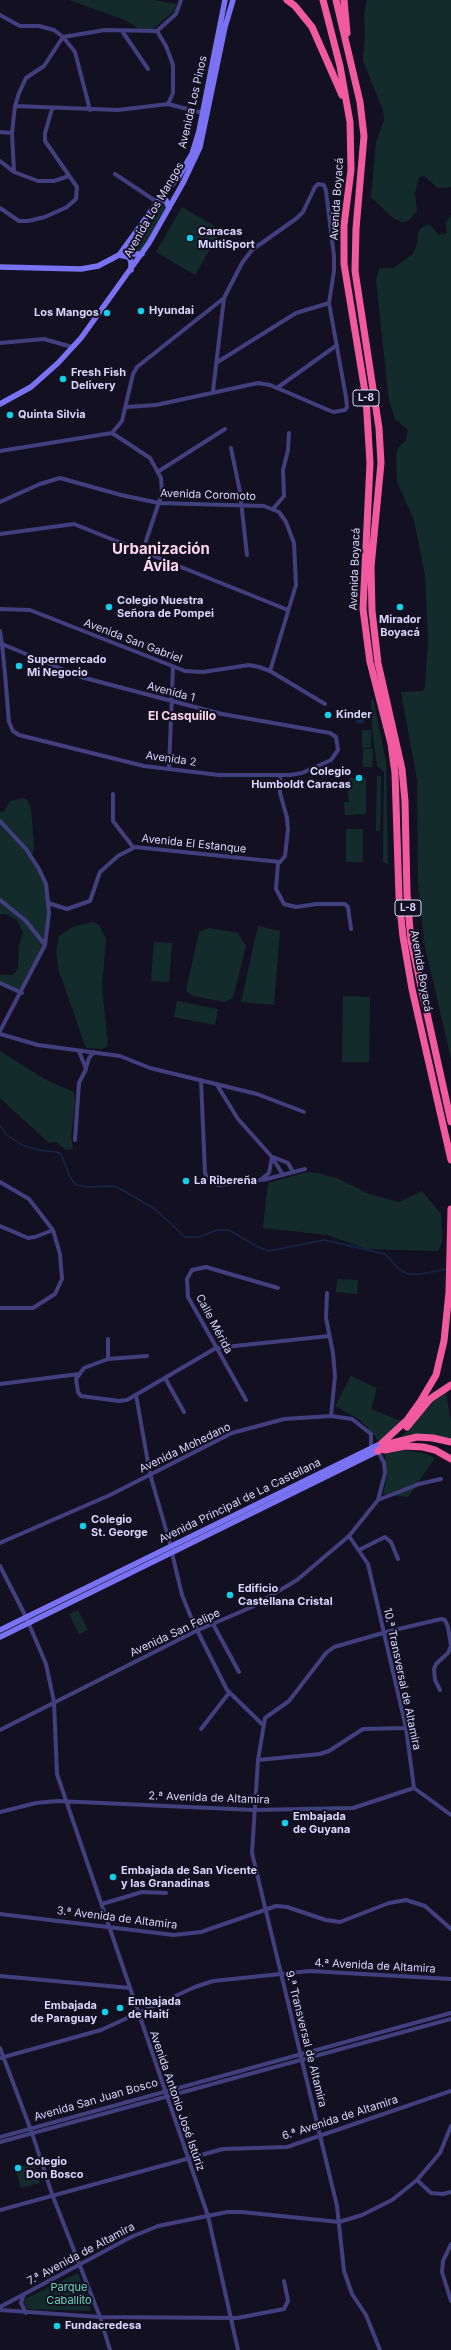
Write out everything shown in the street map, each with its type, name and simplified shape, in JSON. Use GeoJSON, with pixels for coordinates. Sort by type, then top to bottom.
{"type":"FeatureCollection","features":[{"type":"Feature","properties":{"kind":"highway"},"geometry":{"type":"LineString","coordinates":[[287,0],[303,15],[319,40],[348,111]]}},
{"type":"Feature","properties":{"kind":"highway","name":"Avenida Boyacá"},"geometry":{"type":"LineString","coordinates":[[323,0],[340,66],[351,128],[351,170],[344,225],[344,264],[366,398],[370,463],[363,609],[370,662],[391,744],[395,773],[399,897],[403,937],[412,989],[451,1160]]}},
{"type":"Feature","properties":{"kind":"highway","name":"Avenida Boyacá"},"geometry":{"type":"LineString","coordinates":[[336,0],[360,102],[364,136],[356,229],[355,271],[379,428],[380,463],[371,567],[372,611],[378,663],[402,768],[405,801],[407,894],[411,941],[451,1122]]}},
{"type":"Feature","properties":{"kind":"highway"},"geometry":{"type":"LineString","coordinates":[[344,0],[348,49]]}},
{"type":"Feature","properties":{"kind":"highway"},"geometry":{"type":"LineString","coordinates":[[382,1443],[407,1420],[436,1375],[444,1341],[450,1278],[451,1209]]}},
{"type":"Feature","properties":{"kind":"highway"},"geometry":{"type":"LineString","coordinates":[[382,1443],[402,1432],[431,1398],[451,1385]]}},
{"type":"Feature","properties":{"kind":"highway"},"geometry":{"type":"LineString","coordinates":[[378,1451],[392,1443],[417,1437],[433,1438],[451,1442]]}},
{"type":"Feature","properties":{"kind":"highway"},"geometry":{"type":"LineString","coordinates":[[378,1451],[405,1446],[423,1447],[435,1450],[451,1459]]}},
{"type":"Feature","properties":{"kind":"street"},"geometry":{"type":"LineString","coordinates":[[14,172],[12,133],[15,106],[26,78],[44,66],[64,37],[105,30],[157,31],[176,14],[181,0]]}},
{"type":"Feature","properties":{"kind":"street","name":"Avenida Los Pinos"},"geometry":{"type":"LineString","coordinates":[[0,267],[81,268],[98,266],[119,255],[158,201],[179,176],[192,154],[225,0]]}},
{"type":"Feature","properties":{"kind":"street","name":"Avenida Los Mangos"},"geometry":{"type":"LineString","coordinates":[[0,404],[41,380],[72,347],[131,270],[169,208],[200,147],[225,27],[233,0]]}},
{"type":"Feature","properties":{"kind":"street"},"geometry":{"type":"LineString","coordinates":[[0,14],[20,26],[40,26],[54,30],[64,37],[75,52],[90,110]]}},
{"type":"Feature","properties":{"kind":"street"},"geometry":{"type":"LineString","coordinates":[[122,31],[148,69]]}},
{"type":"Feature","properties":{"kind":"street"},"geometry":{"type":"LineString","coordinates":[[157,31],[166,46],[173,65],[173,93],[168,104]]}},
{"type":"Feature","properties":{"kind":"street"},"geometry":{"type":"LineString","coordinates":[[15,106],[118,110],[168,104],[202,113]]}},
{"type":"Feature","properties":{"kind":"street"},"geometry":{"type":"LineString","coordinates":[[0,208],[19,221],[38,219],[72,204],[77,196],[77,187],[45,141],[45,133],[52,108]]}},
{"type":"Feature","properties":{"kind":"street"},"geometry":{"type":"LineString","coordinates":[[0,132],[12,133]]}},
{"type":"Feature","properties":{"kind":"street"},"geometry":{"type":"LineString","coordinates":[[0,161],[14,172],[30,179],[46,182],[69,176]]}},
{"type":"Feature","properties":{"kind":"street"},"geometry":{"type":"LineString","coordinates":[[115,174],[158,201],[166,200],[169,208]]}},
{"type":"Feature","properties":{"kind":"street"},"geometry":{"type":"LineString","coordinates":[[126,407],[156,405],[213,391],[258,383],[277,388],[333,412],[345,410],[347,407],[346,397],[329,303],[334,271],[334,256],[326,191],[321,184],[314,187],[303,212],[297,218],[246,256],[224,298],[213,391]]}},
{"type":"Feature","properties":{"kind":"street"},"geometry":{"type":"LineString","coordinates":[[128,244],[133,254],[142,254]]}},
{"type":"Feature","properties":{"kind":"street"},"geometry":{"type":"LineString","coordinates":[[119,255],[129,257],[131,262],[131,270]]}},
{"type":"Feature","properties":{"kind":"street"},"geometry":{"type":"LineString","coordinates":[[0,451],[112,433],[119,427],[137,367],[224,298]]}},
{"type":"Feature","properties":{"kind":"street"},"geometry":{"type":"LineString","coordinates":[[216,362],[296,313],[329,303]]}},
{"type":"Feature","properties":{"kind":"street"},"geometry":{"type":"LineString","coordinates":[[0,342],[44,339],[64,343],[72,347]]}},
{"type":"Feature","properties":{"kind":"street"},"geometry":{"type":"LineString","coordinates":[[277,388],[337,345]]}},
{"type":"Feature","properties":{"kind":"street"},"geometry":{"type":"LineString","coordinates":[[159,471],[225,428]]}},
{"type":"Feature","properties":{"kind":"street"},"geometry":{"type":"LineString","coordinates":[[112,433],[150,458],[159,471],[163,486],[146,541]]}},
{"type":"Feature","properties":{"kind":"street"},"geometry":{"type":"LineString","coordinates":[[270,671],[296,585],[294,543],[286,522],[279,512],[273,509],[284,496],[283,470],[288,450],[289,433]]}},
{"type":"Feature","properties":{"kind":"street"},"geometry":{"type":"LineString","coordinates":[[231,448],[241,504],[247,555]]}},
{"type":"Feature","properties":{"kind":"street","name":"Avenida Coromoto"},"geometry":{"type":"LineString","coordinates":[[0,502],[40,484],[60,478],[121,495],[159,503],[241,504],[264,506],[273,509]]}},
{"type":"Feature","properties":{"kind":"street"},"geometry":{"type":"LineString","coordinates":[[0,534],[74,524],[288,610]]}},
{"type":"Feature","properties":{"kind":"street","name":"Avenida San Gabriel"},"geometry":{"type":"LineString","coordinates":[[0,608],[30,610],[185,671],[202,672],[249,665],[270,671],[325,704]]}},
{"type":"Feature","properties":{"kind":"street"},"geometry":{"type":"LineString","coordinates":[[0,631],[5,674],[0,673]]}},
{"type":"Feature","properties":{"kind":"street","name":"Avenida 1"},"geometry":{"type":"LineString","coordinates":[[1,644],[81,677],[222,714],[330,733],[336,738],[338,750],[334,758],[327,762]]}},
{"type":"Feature","properties":{"kind":"street"},"geometry":{"type":"LineString","coordinates":[[169,769],[173,667]]}},
{"type":"Feature","properties":{"kind":"street","name":"Avenida 2"},"geometry":{"type":"LineString","coordinates":[[5,674],[9,722],[13,731],[144,766],[220,775],[280,775],[302,773],[327,762]]}},
{"type":"Feature","properties":{"kind":"street"},"geometry":{"type":"LineString","coordinates":[[280,775],[280,793],[287,818],[288,829],[285,856],[278,863],[276,890],[284,904],[296,907],[317,904],[345,904],[348,907],[351,929]]}},
{"type":"Feature","properties":{"kind":"street"},"geometry":{"type":"LineString","coordinates":[[113,794],[113,821],[133,847]]}},
{"type":"Feature","properties":{"kind":"street"},"geometry":{"type":"LineString","coordinates":[[0,821],[26,849],[39,869],[46,884],[49,925],[44,945],[22,993],[0,1033],[38,1045],[120,1056],[150,1068],[264,1096],[304,1112]]}},
{"type":"Feature","properties":{"kind":"street","name":"Avenida El Estanque"},"geometry":{"type":"LineString","coordinates":[[48,903],[67,908],[90,902],[100,872],[118,856],[133,847],[140,846],[278,863]]}},
{"type":"Feature","properties":{"kind":"street"},"geometry":{"type":"LineString","coordinates":[[0,900],[26,921],[44,945]]}},
{"type":"Feature","properties":{"kind":"street"},"geometry":{"type":"LineString","coordinates":[[0,983],[22,993]]}},
{"type":"Feature","properties":{"kind":"street"},"geometry":{"type":"LineString","coordinates":[[79,1051],[86,1069]]}},
{"type":"Feature","properties":{"kind":"street"},"geometry":{"type":"LineString","coordinates":[[75,1140],[79,1083],[86,1069],[89,1058],[94,1052]]}},
{"type":"Feature","properties":{"kind":"street"},"geometry":{"type":"LineString","coordinates":[[201,1080],[205,1173],[208,1179],[218,1185],[260,1180],[305,1169]]}},
{"type":"Feature","properties":{"kind":"street"},"geometry":{"type":"LineString","coordinates":[[217,1084],[238,1119],[272,1157],[283,1175]]}},
{"type":"Feature","properties":{"kind":"street"},"geometry":{"type":"LineString","coordinates":[[260,1180],[269,1173],[272,1157]]}},
{"type":"Feature","properties":{"kind":"street"},"geometry":{"type":"LineString","coordinates":[[272,1157],[288,1163],[293,1172]]}},
{"type":"Feature","properties":{"kind":"street"},"geometry":{"type":"LineString","coordinates":[[0,1182],[29,1199],[52,1230],[60,1254],[62,1279],[55,1294],[33,1308],[0,1308]]}},
{"type":"Feature","properties":{"kind":"street"},"geometry":{"type":"LineString","coordinates":[[0,1226],[28,1238],[35,1237],[52,1230]]}},
{"type":"Feature","properties":{"kind":"street","name":"Calle Mérida"},"geometry":{"type":"LineString","coordinates":[[246,1400],[188,1297],[187,1279],[192,1270],[206,1267],[278,1288]]}},
{"type":"Feature","properties":{"kind":"street"},"geometry":{"type":"LineString","coordinates":[[327,1293],[326,1318],[333,1353],[335,1376],[331,1416]]}},
{"type":"Feature","properties":{"kind":"street"},"geometry":{"type":"LineString","coordinates":[[147,1356],[108,1359],[84,1368],[79,1374],[76,1386],[81,1396],[119,1401],[136,1395],[216,1348],[329,1336]]}},
{"type":"Feature","properties":{"kind":"street"},"geometry":{"type":"LineString","coordinates":[[108,1339],[108,1359]]}},
{"type":"Feature","properties":{"kind":"street"},"geometry":{"type":"LineString","coordinates":[[0,1384],[79,1374]]}},
{"type":"Feature","properties":{"kind":"street"},"geometry":{"type":"LineString","coordinates":[[165,1378],[184,1412]]}},
{"type":"Feature","properties":{"kind":"street"},"geometry":{"type":"LineString","coordinates":[[136,1395],[150,1474],[171,1547]]}},
{"type":"Feature","properties":{"kind":"street","name":"Avenida Mohedano"},"geometry":{"type":"LineString","coordinates":[[0,1543],[110,1495],[232,1434],[284,1419],[331,1416],[352,1420],[365,1428],[372,1436],[371,1447]]}},
{"type":"Feature","properties":{"kind":"street","name":"Avenida Principal de La Castellana"},"geometry":{"type":"LineString","coordinates":[[0,1637],[27,1620],[371,1447],[382,1443]]}},
{"type":"Feature","properties":{"kind":"street","name":"Avenida Principal de La Castellana"},"geometry":{"type":"LineString","coordinates":[[0,1630],[27,1620],[172,1553],[378,1451]]}},
{"type":"Feature","properties":{"kind":"street","name":"Avenida San Felipe"},"geometry":{"type":"LineString","coordinates":[[0,1730],[196,1631],[252,1607],[297,1580],[349,1536],[378,1500],[385,1473],[384,1463],[378,1451]]}},
{"type":"Feature","properties":{"kind":"street","name":"Avenida San Felipe"},"geometry":{"type":"LineString","coordinates":[[378,1500],[419,1484],[441,1480]]}},
{"type":"Feature","properties":{"kind":"street","name":"10.ª Transversal de Altamira"},"geometry":{"type":"LineString","coordinates":[[349,1536],[368,1564],[406,1728],[414,1788]]}},
{"type":"Feature","properties":{"kind":"street"},"geometry":{"type":"LineString","coordinates":[[359,1550],[385,1537],[391,1542],[398,1559]]}},
{"type":"Feature","properties":{"kind":"street"},"geometry":{"type":"LineString","coordinates":[[172,1553],[182,1596],[196,1631],[229,1693],[262,1724],[269,1713],[289,1701],[330,1650],[383,1632],[441,1619],[445,1620],[448,1627],[451,1646],[448,1653],[436,1664],[434,1669],[435,1680],[440,1690]]}},
{"type":"Feature","properties":{"kind":"street","name":"Avenida Antonio José Istúriz"},"geometry":{"type":"LineString","coordinates":[[0,1566],[27,1620],[46,1664],[54,1702],[56,1768],[110,1926],[137,2013],[208,2216],[238,2350]]}},
{"type":"Feature","properties":{"kind":"street"},"geometry":{"type":"LineString","coordinates":[[213,1624],[239,1672]]}},
{"type":"Feature","properties":{"kind":"street"},"geometry":{"type":"LineString","coordinates":[[201,1730],[229,1693]]}},
{"type":"Feature","properties":{"kind":"street","name":"9.ª Transversal de Altamira"},"geometry":{"type":"LineString","coordinates":[[262,1724],[254,1810],[252,1853],[301,2060],[321,2135],[339,2222],[344,2271],[347,2283],[368,2321],[380,2350]]}},
{"type":"Feature","properties":{"kind":"street"},"geometry":{"type":"LineString","coordinates":[[258,1760],[320,1754],[329,1751],[363,1728],[406,1728]]}},
{"type":"Feature","properties":{"kind":"street"},"geometry":{"type":"LineString","coordinates":[[414,1788],[451,1815]]}},
{"type":"Feature","properties":{"kind":"street","name":"2.ª Avenida de Altamira"},"geometry":{"type":"LineString","coordinates":[[0,1812],[36,1803],[67,1801],[254,1810],[357,1808],[414,1788]]}},
{"type":"Feature","properties":{"kind":"street"},"geometry":{"type":"LineString","coordinates":[[102,1904],[142,1892],[166,1893]]}},
{"type":"Feature","properties":{"kind":"street","name":"3.ª Avenida de Altamira"},"geometry":{"type":"LineString","coordinates":[[0,1914],[110,1926],[159,1934],[188,1934],[230,1924],[266,1908],[287,1907],[326,1920],[340,1922],[389,1903],[406,1900],[425,1906],[451,1929]]}},
{"type":"Feature","properties":{"kind":"street","name":"4.ª Avenida de Altamira"},"geometry":{"type":"LineString","coordinates":[[2,2058],[101,2030],[204,1983],[281,1973],[310,1971],[451,1979]]}},
{"type":"Feature","properties":{"kind":"street"},"geometry":{"type":"LineString","coordinates":[[0,1976],[130,1988]]}},
{"type":"Feature","properties":{"kind":"street","name":"Avenida San Juan Bosco"},"geometry":{"type":"LineString","coordinates":[[0,2137],[165,2090],[451,2013]]}},
{"type":"Feature","properties":{"kind":"street","name":"Avenida San Juan Bosco"},"geometry":{"type":"LineString","coordinates":[[0,2142],[451,2019]]}},
{"type":"Feature","properties":{"kind":"street"},"geometry":{"type":"LineString","coordinates":[[0,2048],[2,2058],[32,2133],[52,2194],[100,2317],[110,2350]]}},
{"type":"Feature","properties":{"kind":"street","name":"6.ª Avenida de Altamira"},"geometry":{"type":"LineString","coordinates":[[0,2210],[52,2194],[232,2147],[287,2147],[451,2091]]}},
{"type":"Feature","properties":{"kind":"street"},"geometry":{"type":"LineString","coordinates":[[339,2222],[362,2215],[392,2200],[417,2180],[440,2152],[451,2126]]}},
{"type":"Feature","properties":{"kind":"street"},"geometry":{"type":"LineString","coordinates":[[417,2180],[431,2193],[443,2194],[451,2192]]}},
{"type":"Feature","properties":{"kind":"street","name":"7.ª Avenida de Altamira"},"geometry":{"type":"LineString","coordinates":[[0,2309],[24,2294],[141,2232],[208,2216],[242,2212],[339,2222]]}},
{"type":"Feature","properties":{"kind":"street"},"geometry":{"type":"LineString","coordinates":[[451,2244],[443,2261],[442,2272],[451,2301]]}},
{"type":"Feature","properties":{"kind":"street"},"geometry":{"type":"LineString","coordinates":[[0,2309],[26,2313],[100,2317],[231,2318],[284,2309],[288,2301],[284,2281]]}},
{"type":"Feature","properties":{"kind":"street"},"geometry":{"type":"LineString","coordinates":[[24,2294],[21,2306],[26,2313]]}},
{"type":"Feature","properties":{"kind":"green space"},"geometry":{"type":"Polygon","coordinates":[[[69,0],[154,0],[176,4],[175,10],[152,30],[141,30],[125,20],[69,0]]]}},
{"type":"Feature","properties":{"kind":"green space"},"geometry":{"type":"Polygon","coordinates":[[[367,0],[451,0],[451,187],[438,188],[424,176],[419,177],[415,193],[417,211],[408,221],[402,222],[393,218],[371,197],[376,142],[384,121],[383,110],[363,61],[365,37],[364,14],[367,0]]]}},
{"type":"Feature","properties":{"kind":"green space"},"geometry":{"type":"Polygon","coordinates":[[[163,200],[168,207],[142,252],[135,252],[130,243],[159,201],[163,200]]]}},
{"type":"Feature","properties":{"kind":"green space","name":"Caracas MultiSport"},"geometry":{"type":"Polygon","coordinates":[[[182,207],[221,230],[195,275],[156,252],[182,207]]]}},
{"type":"Feature","properties":{"kind":"green space"},"geometry":{"type":"Polygon","coordinates":[[[451,215],[451,1058],[425,947],[418,883],[417,779],[401,692],[423,691],[425,687],[428,641],[425,574],[414,520],[397,482],[396,455],[398,448],[406,440],[408,430],[395,419],[389,401],[376,279],[380,268],[394,268],[413,254],[417,244],[418,233],[421,228],[429,224],[439,235],[447,233],[446,223],[451,215]]]}},
{"type":"Feature","properties":{"kind":"green space"},"geometry":{"type":"Polygon","coordinates":[[[373,698],[386,762],[388,864],[383,862],[384,772],[377,766],[372,728],[371,702],[373,698]]]}},
{"type":"Feature","properties":{"kind":"green space"},"geometry":{"type":"Polygon","coordinates":[[[362,730],[371,730],[371,748],[362,748],[362,730]]]}},
{"type":"Feature","properties":{"kind":"green space"},"geometry":{"type":"Polygon","coordinates":[[[363,749],[373,749],[372,767],[363,767],[363,749]]]}},
{"type":"Feature","properties":{"kind":"green space"},"geometry":{"type":"Polygon","coordinates":[[[377,776],[381,776],[380,831],[376,831],[377,776]]]}},
{"type":"Feature","properties":{"kind":"green space"},"geometry":{"type":"Polygon","coordinates":[[[350,778],[366,778],[366,814],[345,815],[344,802],[349,802],[347,781],[350,778]]]}},
{"type":"Feature","properties":{"kind":"green space"},"geometry":{"type":"Polygon","coordinates":[[[23,798],[27,800],[31,808],[34,847],[32,857],[46,884],[48,903],[48,934],[22,993],[0,983],[0,975],[12,975],[18,969],[19,945],[23,932],[17,920],[5,914],[0,914],[0,811],[3,813],[10,801],[23,798]]]}},
{"type":"Feature","properties":{"kind":"green space"},"geometry":{"type":"Polygon","coordinates":[[[346,829],[363,829],[363,862],[346,862],[346,829]]]}},
{"type":"Feature","properties":{"kind":"green space"},"geometry":{"type":"Polygon","coordinates":[[[93,922],[99,925],[106,939],[102,987],[108,1046],[102,1049],[86,1048],[59,971],[56,952],[59,936],[73,927],[93,922]]]}},
{"type":"Feature","properties":{"kind":"green space"},"geometry":{"type":"Polygon","coordinates":[[[258,926],[280,931],[274,1005],[241,1002],[258,926]]]}},
{"type":"Feature","properties":{"kind":"green space"},"geometry":{"type":"Polygon","coordinates":[[[209,928],[238,933],[246,946],[233,998],[224,1002],[193,996],[186,991],[199,932],[209,928]]]}},
{"type":"Feature","properties":{"kind":"green space"},"geometry":{"type":"Polygon","coordinates":[[[154,942],[172,943],[169,982],[151,981],[154,942]]]}},
{"type":"Feature","properties":{"kind":"green space"},"geometry":{"type":"Polygon","coordinates":[[[343,996],[370,997],[369,1062],[342,1062],[343,996]]]}},
{"type":"Feature","properties":{"kind":"green space"},"geometry":{"type":"Polygon","coordinates":[[[177,1001],[218,1009],[215,1025],[174,1017],[177,1001]]]}},
{"type":"Feature","properties":{"kind":"green space"},"geometry":{"type":"Polygon","coordinates":[[[0,1051],[48,1081],[74,1092],[75,1103],[71,1136],[73,1149],[66,1150],[56,1142],[49,1143],[0,1098],[0,1051]]]}},
{"type":"Feature","properties":{"kind":"green space"},"geometry":{"type":"Polygon","coordinates":[[[307,1172],[318,1173],[339,1179],[369,1194],[399,1202],[422,1191],[441,1214],[442,1243],[438,1251],[366,1249],[328,1235],[263,1228],[268,1183],[307,1172]]]}},
{"type":"Feature","properties":{"kind":"green space"},"geometry":{"type":"Polygon","coordinates":[[[337,1279],[358,1280],[357,1294],[336,1292],[337,1279]]]}},
{"type":"Feature","properties":{"kind":"green space"},"geometry":{"type":"Polygon","coordinates":[[[351,1376],[377,1388],[371,1409],[401,1421],[378,1442],[375,1436],[360,1420],[335,1406],[351,1376]]]}},
{"type":"Feature","properties":{"kind":"green space"},"geometry":{"type":"Polygon","coordinates":[[[446,1393],[451,1422],[451,1443],[399,1438],[411,1428],[432,1402],[446,1393]]]}},
{"type":"Feature","properties":{"kind":"green space"},"geometry":{"type":"Polygon","coordinates":[[[402,1450],[424,1453],[435,1458],[408,1497],[383,1494],[387,1477],[385,1454],[402,1450]]]}},
{"type":"Feature","properties":{"kind":"green space"},"geometry":{"type":"Polygon","coordinates":[[[78,1610],[88,1630],[79,1634],[69,1614],[78,1610]]]}},
{"type":"Feature","properties":{"kind":"green space"},"geometry":{"type":"Polygon","coordinates":[[[34,2163],[40,2183],[21,2188],[15,2168],[34,2163]]]}},
{"type":"Feature","properties":{"kind":"green space","name":"Parque Caballito"},"geometry":{"type":"Polygon","coordinates":[[[78,2273],[91,2311],[28,2309],[24,2304],[25,2299],[78,2273]]]}},
{"type":"Feature","properties":{"kind":"water"},"geometry":{"type":"Polygon","coordinates":[[[346,710],[364,710],[364,723],[356,723],[356,719],[346,720],[346,710]]]}},
{"type":"Feature","properties":{"kind":"waterway"},"geometry":{"type":"LineString","coordinates":[[0,1126],[7,1135],[22,1145],[38,1150],[57,1152],[61,1154],[70,1177],[76,1185],[88,1187],[113,1186],[121,1189],[155,1209],[185,1237],[199,1237],[217,1230],[229,1230],[258,1247],[270,1251],[324,1240],[385,1254],[399,1269],[408,1274],[421,1274],[447,1269]]}},
{"type":"Feature","properties":{"kind":"place","name":"Caracas MultiSport"},"geometry":{"type":"Point","coordinates":[190,238]}},
{"type":"Feature","properties":{"kind":"place","name":"Hyundai"},"geometry":{"type":"Point","coordinates":[141,311]}},
{"type":"Feature","properties":{"kind":"place","name":"Los Mangos"},"geometry":{"type":"Point","coordinates":[107,313]}},
{"type":"Feature","properties":{"kind":"place","name":"Fresh Fish Delivery"},"geometry":{"type":"Point","coordinates":[63,379]}},
{"type":"Feature","properties":{"kind":"place","name":"Quinta Silvia"},"geometry":{"type":"Point","coordinates":[10,415]}},
{"type":"Feature","properties":{"kind":"place","name":"Colegio Nuestra Señora de Pompei"},"geometry":{"type":"Point","coordinates":[109,607]}},
{"type":"Feature","properties":{"kind":"place","name":"Mirador Boyacá"},"geometry":{"type":"Point","coordinates":[400,607]}},
{"type":"Feature","properties":{"kind":"place","name":"Supermercado Mi Negocio"},"geometry":{"type":"Point","coordinates":[19,666]}},
{"type":"Feature","properties":{"kind":"place","name":"Kinder"},"geometry":{"type":"Point","coordinates":[328,715]}},
{"type":"Feature","properties":{"kind":"place","name":"Colegio Humboldt Caracas"},"geometry":{"type":"Point","coordinates":[359,778]}},
{"type":"Feature","properties":{"kind":"place","name":"La Ribereña"},"geometry":{"type":"Point","coordinates":[186,1181]}},
{"type":"Feature","properties":{"kind":"place","name":"Colegio St. George"},"geometry":{"type":"Point","coordinates":[83,1526]}},
{"type":"Feature","properties":{"kind":"place","name":"Edificio Castellana Cristal"},"geometry":{"type":"Point","coordinates":[230,1595]}},
{"type":"Feature","properties":{"kind":"place","name":"Embajada de Guyana"},"geometry":{"type":"Point","coordinates":[285,1823]}},
{"type":"Feature","properties":{"kind":"place","name":"Embajada de San Vicente y las Granadinas"},"geometry":{"type":"Point","coordinates":[113,1877]}},
{"type":"Feature","properties":{"kind":"place","name":"Embajada de Haití"},"geometry":{"type":"Point","coordinates":[120,2008]}},
{"type":"Feature","properties":{"kind":"place","name":"Embajada de Paraguay"},"geometry":{"type":"Point","coordinates":[105,2012]}},
{"type":"Feature","properties":{"kind":"place","name":"Colegio Don Bosco"},"geometry":{"type":"Point","coordinates":[18,2168]}},
{"type":"Feature","properties":{"kind":"place","name":"Fundacredesa"},"geometry":{"type":"Point","coordinates":[57,2326]}},
{"type":"Feature","properties":{"kind":"district","name":"Urbanización Ávila"},"geometry":{"type":"Point","coordinates":[161,558]}},
{"type":"Feature","properties":{"kind":"district","name":"El Casquillo"},"geometry":{"type":"Point","coordinates":[182,716]}}]}
